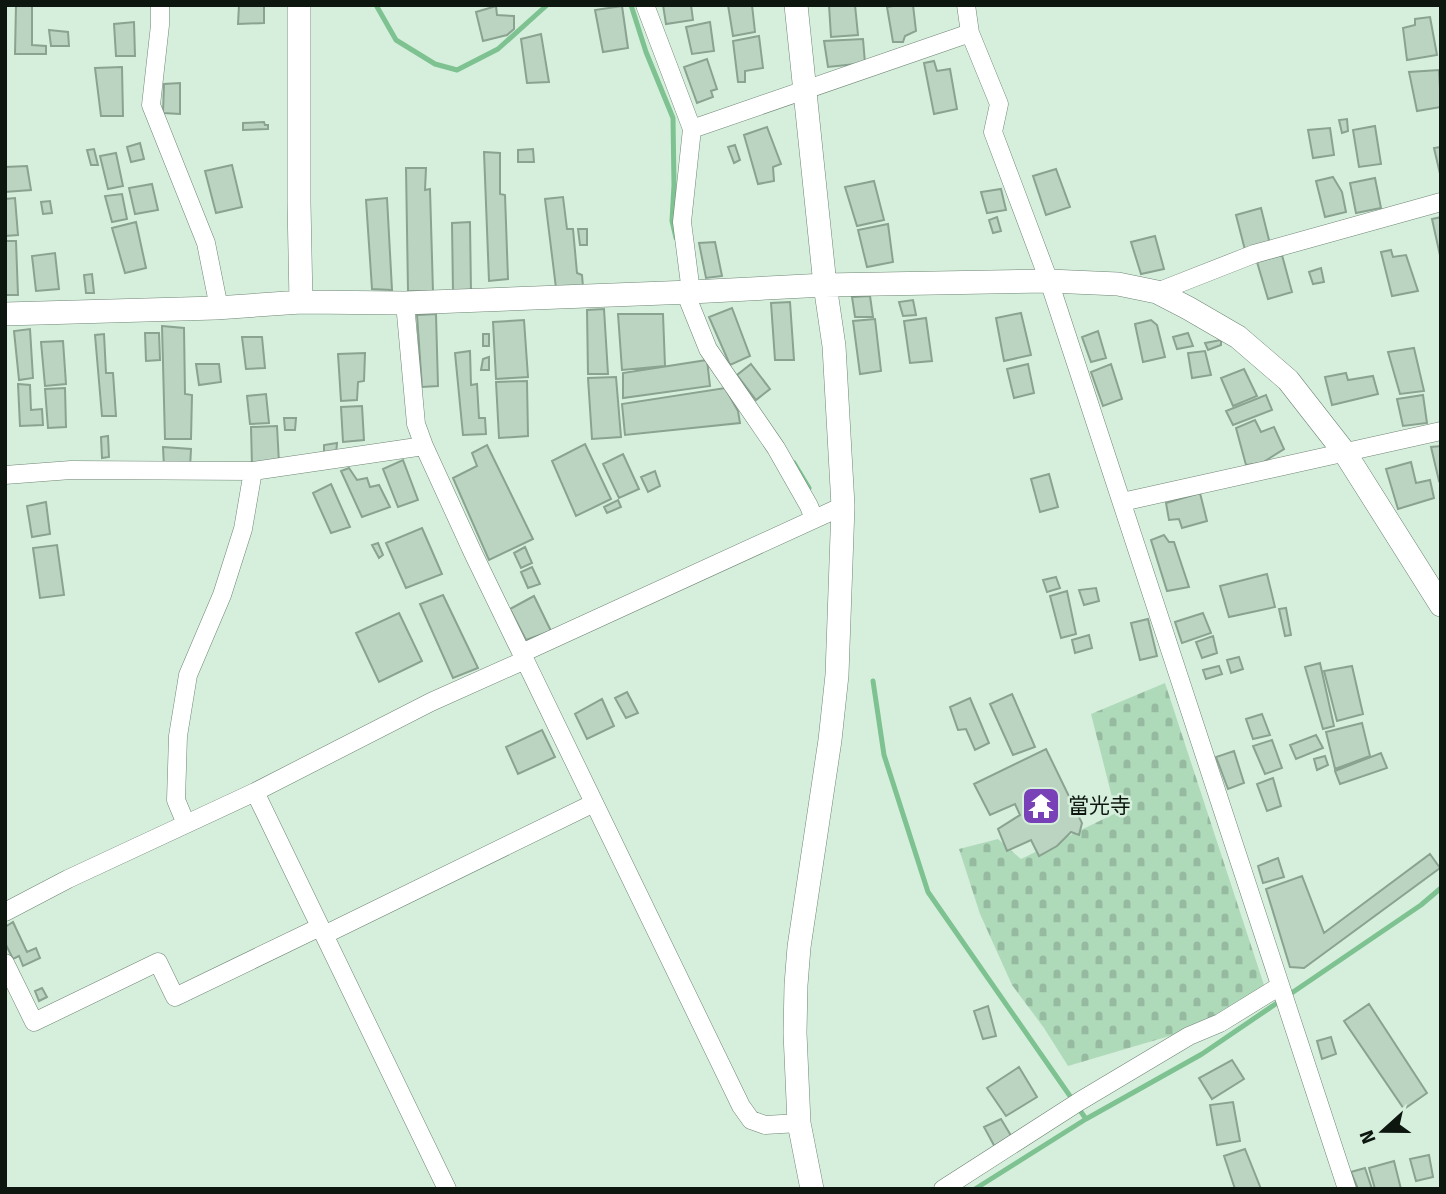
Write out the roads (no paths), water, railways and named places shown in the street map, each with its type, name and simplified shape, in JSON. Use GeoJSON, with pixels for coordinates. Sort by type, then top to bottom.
{"type":"FeatureCollection","features":[{"type":"Feature","properties":{"kind":"street"},"geometry":{"type":"LineString","coordinates":[[160,5],[151,105],[206,243],[219,308]]}},
{"type":"Feature","properties":{"kind":"street"},"geometry":{"type":"LineString","coordinates":[[299,5],[301,302]]}},
{"type":"Feature","properties":{"kind":"street"},"geometry":{"type":"LineString","coordinates":[[645,5],[692,129],[682,222],[688,292],[708,349],[776,448],[812,512]]}},
{"type":"Feature","properties":{"kind":"street"},"geometry":{"type":"LineString","coordinates":[[796,5],[825,285],[834,346],[843,506],[835,688],[830,740],[799,947],[796,985],[799,1123],[812,1189]]}},
{"type":"Feature","properties":{"kind":"street"},"geometry":{"type":"LineString","coordinates":[[967,5],[970,33],[999,104],[993,132],[1049,281],[1347,1189]]}},
{"type":"Feature","properties":{"kind":"street"},"geometry":{"type":"LineString","coordinates":[[692,129],[970,33]]}},
{"type":"Feature","properties":{"kind":"street"},"geometry":{"type":"LineString","coordinates":[[1157,292],[1254,254],[1441,202]]}},
{"type":"Feature","properties":{"kind":"street"},"geometry":{"type":"LineString","coordinates":[[5,314],[219,308],[301,302],[405,303],[825,285],[1049,281],[1118,284],[1157,292],[1238,337],[1288,380],[1345,453],[1441,605]]}},
{"type":"Feature","properties":{"kind":"street"},"geometry":{"type":"LineString","coordinates":[[405,303],[416,424],[473,553],[741,1106],[751,1119],[765,1125],[799,1123]]}},
{"type":"Feature","properties":{"kind":"street"},"geometry":{"type":"LineString","coordinates":[[1122,502],[1441,431]]}},
{"type":"Feature","properties":{"kind":"street"},"geometry":{"type":"LineString","coordinates":[[5,475],[71,470],[253,471],[424,446]]}},
{"type":"Feature","properties":{"kind":"street"},"geometry":{"type":"LineString","coordinates":[[186,824],[176,800],[178,736],[188,675],[222,595],[235,555],[243,529],[253,471]]}},
{"type":"Feature","properties":{"kind":"street"},"geometry":{"type":"LineString","coordinates":[[5,912],[68,879],[255,792],[812,512],[843,506]]}},
{"type":"Feature","properties":{"kind":"street"},"geometry":{"type":"LineString","coordinates":[[255,792],[447,1189]]}},
{"type":"Feature","properties":{"kind":"street"},"geometry":{"type":"LineString","coordinates":[[5,963],[34,1022],[158,962],[175,998],[594,803]]}},
{"type":"Feature","properties":{"kind":"street"},"geometry":{"type":"LineString","coordinates":[[943,1189],[1080,1101],[1189,1036],[1283,995]]}},
{"type":"Feature","properties":{"kind":"waterway"},"geometry":{"type":"LineString","coordinates":[[376,5],[396,40],[435,64],[457,70],[498,49],[547,5]]}},
{"type":"Feature","properties":{"kind":"waterway"},"geometry":{"type":"LineString","coordinates":[[631,5],[646,52],[673,118],[672,221],[676,238]]}},
{"type":"Feature","properties":{"kind":"waterway"},"geometry":{"type":"LineString","coordinates":[[794,463],[809,488]]}},
{"type":"Feature","properties":{"kind":"waterway"},"geometry":{"type":"LineString","coordinates":[[873,681],[884,755],[928,892],[1086,1119]]}},
{"type":"Feature","properties":{"kind":"waterway"},"geometry":{"type":"LineString","coordinates":[[975,1189],[1086,1119],[1202,1054],[1421,905],[1441,888]]}},
{"type":"Feature","properties":{"kind":"place","name":"當光寺"},"geometry":{"type":"Point","coordinates":[1041,806]}}]}
